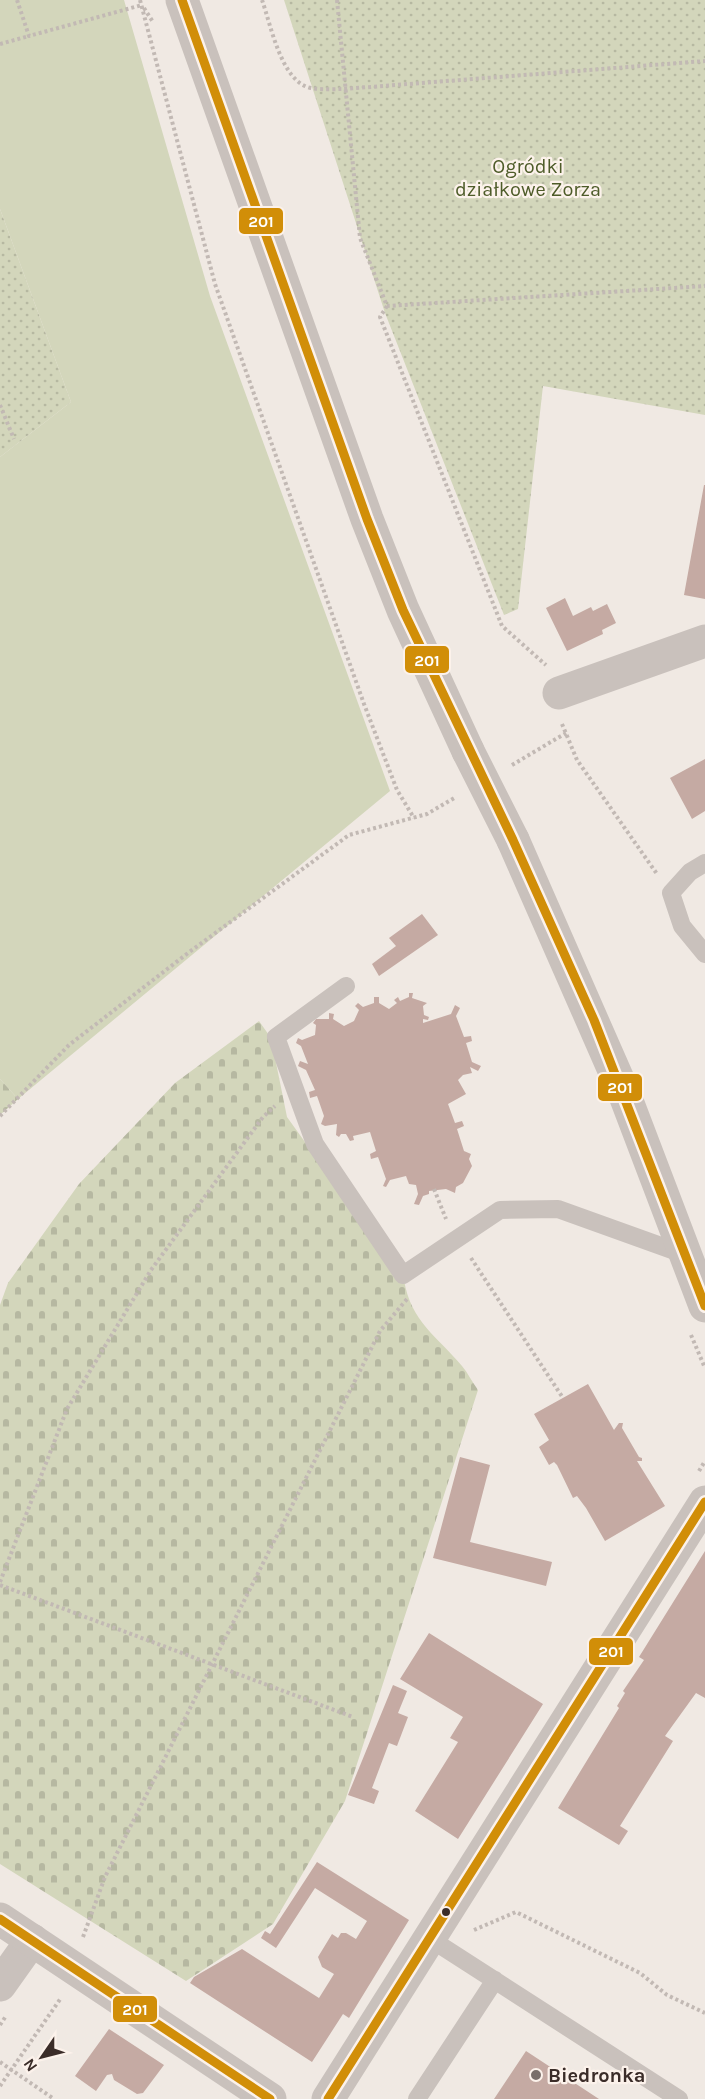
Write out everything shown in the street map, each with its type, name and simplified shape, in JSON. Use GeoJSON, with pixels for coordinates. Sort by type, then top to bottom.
{"type":"FeatureCollection","features":[{"type":"Feature","properties":{"kind":"street"},"geometry":{"type":"LineString","coordinates":[[182,0],[367,519],[403,610],[468,751],[513,840],[594,1020],[705,1306]]}},
{"type":"Feature","properties":{"kind":"street"},"geometry":{"type":"LineString","coordinates":[[559,693],[705,641]]}},
{"type":"Feature","properties":{"kind":"street"},"geometry":{"type":"LineString","coordinates":[[328,2099],[705,1502]]}},
{"type":"Feature","properties":{"kind":"street"},"geometry":{"type":"LineString","coordinates":[[0,1919],[270,2099]]}},
{"type":"Feature","properties":{"kind":"street"},"geometry":{"type":"LineString","coordinates":[[0,1985],[32,1940]]}},
{"type":"Feature","properties":{"kind":"lane"},"geometry":{"type":"LineString","coordinates":[[705,863],[690,872],[671,893],[682,926],[705,954]]}},
{"type":"Feature","properties":{"kind":"lane"},"geometry":{"type":"LineString","coordinates":[[346,986],[276,1037],[315,1144],[403,1275],[500,1210],[558,1209],[686,1255]]}},
{"type":"Feature","properties":{"kind":"lane"},"geometry":{"type":"LineString","coordinates":[[429,1938],[679,2099]]}},
{"type":"Feature","properties":{"kind":"lane"},"geometry":{"type":"LineString","coordinates":[[417,2099],[495,1980]]}},
{"type":"Feature","properties":{"kind":"path"},"geometry":{"type":"LineString","coordinates":[[16,0],[29,36]]}},
{"type":"Feature","properties":{"kind":"path"},"geometry":{"type":"LineString","coordinates":[[262,0],[283,62],[292,79],[309,88],[344,89],[705,61]]}},
{"type":"Feature","properties":{"kind":"path"},"geometry":{"type":"LineString","coordinates":[[337,0],[360,238],[387,306]]}},
{"type":"Feature","properties":{"kind":"path"},"geometry":{"type":"LineString","coordinates":[[0,44],[141,2],[215,284],[364,704],[397,790],[414,818]]}},
{"type":"Feature","properties":{"kind":"path"},"geometry":{"type":"LineString","coordinates":[[387,306],[705,286]]}},
{"type":"Feature","properties":{"kind":"path"},"geometry":{"type":"LineString","coordinates":[[387,306],[380,317],[501,626],[556,673],[559,693],[558,716],[577,760],[671,893]]}},
{"type":"Feature","properties":{"kind":"path"},"geometry":{"type":"LineString","coordinates":[[0,405],[14,439]]}},
{"type":"Feature","properties":{"kind":"path"},"geometry":{"type":"LineString","coordinates":[[0,1116],[69,1046],[188,953],[349,835],[427,814]]}},
{"type":"Feature","properties":{"kind":"path"},"geometry":{"type":"LineString","coordinates":[[294,1089],[262,1117],[151,1270],[67,1408],[0,1584],[353,1717]]}},
{"type":"Feature","properties":{"kind":"path"},"geometry":{"type":"LineString","coordinates":[[434,1189],[444,1217],[563,1398]]}},
{"type":"Feature","properties":{"kind":"path"},"geometry":{"type":"LineString","coordinates":[[89,1920],[105,1877],[380,1331],[408,1301],[403,1275]]}},
{"type":"Feature","properties":{"kind":"path"},"geometry":{"type":"LineString","coordinates":[[469,1932],[516,1912],[640,1973],[667,1995],[705,2013]]}},
{"type":"Feature","properties":{"kind":"path"},"geometry":{"type":"LineString","coordinates":[[0,2086],[60,2001]]}},
{"type":"Feature","properties":{"kind":"path"},"geometry":{"type":"LineString","coordinates":[[0,2062],[54,2099]]}},
{"type":"Feature","properties":{"kind":"green space"},"geometry":{"type":"Polygon","coordinates":[[[0,0],[124,0],[210,296],[390,791],[18,1099],[0,1079],[0,457],[71,402],[0,209],[0,0]]]}},
{"type":"Feature","properties":{"kind":"green space","name":"Ogródki działkowe Zorza"},"geometry":{"type":"Polygon","coordinates":[[[284,0],[705,0],[705,415],[543,386],[518,609],[504,615],[385,313],[284,0]]]}},
{"type":"Feature","properties":{"kind":"green space"},"geometry":{"type":"Polygon","coordinates":[[[0,209],[71,402],[0,457],[0,209]]]}},
{"type":"Feature","properties":{"kind":"green space"},"geometry":{"type":"Polygon","coordinates":[[[259,1021],[271,1038],[287,1117],[404,1280],[407,1295],[419,1318],[462,1366],[478,1390],[345,1801],[273,1924],[186,1981],[0,1864],[0,1305],[8,1283],[79,1184],[175,1083],[259,1021]]]}},
{"type":"Feature","properties":{"kind":"green space"},"geometry":{"type":"Polygon","coordinates":[[[0,1079],[18,1099],[0,1115],[0,1079]]]}},
{"type":"Feature","properties":{"kind":"building"},"geometry":{"type":"Polygon","coordinates":[[[705,485],[705,599],[684,595],[705,485]]]}},
{"type":"Feature","properties":{"kind":"building"},"geometry":{"type":"Polygon","coordinates":[[[565,598],[573,616],[591,607],[593,611],[607,604],[616,623],[602,630],[603,634],[567,651],[546,608],[565,598]]]}},
{"type":"Feature","properties":{"kind":"building"},"geometry":{"type":"Polygon","coordinates":[[[705,759],[705,811],[692,819],[670,778],[705,759]]]}},
{"type":"Feature","properties":{"kind":"building"},"geometry":{"type":"Polygon","coordinates":[[[422,914],[438,935],[379,976],[372,964],[396,946],[389,938],[422,914]]]}},
{"type":"Feature","properties":{"kind":"building"},"geometry":{"type":"Polygon","coordinates":[[[409,993],[413,993],[412,998],[427,1003],[423,1006],[424,1015],[429,1017],[428,1020],[423,1019],[423,1023],[451,1014],[455,1005],[460,1008],[456,1016],[464,1037],[471,1036],[472,1041],[466,1043],[472,1062],[481,1066],[478,1071],[470,1067],[472,1073],[463,1075],[458,1080],[466,1094],[448,1104],[455,1123],[462,1121],[464,1126],[457,1129],[464,1151],[471,1154],[469,1159],[472,1166],[463,1183],[456,1187],[455,1193],[446,1189],[429,1191],[429,1194],[423,1196],[419,1205],[414,1204],[418,1194],[416,1185],[409,1184],[406,1176],[390,1180],[386,1187],[383,1186],[386,1179],[378,1157],[371,1159],[370,1154],[376,1151],[370,1132],[353,1136],[354,1140],[350,1141],[346,1134],[341,1134],[339,1137],[336,1135],[337,1124],[325,1126],[321,1124],[324,1116],[317,1096],[310,1098],[309,1092],[315,1090],[306,1070],[298,1066],[300,1061],[308,1064],[301,1046],[296,1043],[298,1038],[302,1040],[315,1035],[316,1025],[313,1023],[316,1019],[329,1019],[329,1013],[334,1014],[333,1019],[344,1026],[354,1021],[359,1010],[355,1006],[358,1003],[363,1007],[374,1003],[374,997],[379,997],[379,1003],[389,1009],[397,1003],[394,1000],[398,997],[400,1001],[409,997],[409,993]]]}},
{"type":"Feature","properties":{"kind":"building"},"geometry":{"type":"Polygon","coordinates":[[[588,1384],[614,1430],[619,1423],[623,1423],[622,1428],[639,1457],[642,1458],[642,1461],[637,1461],[665,1506],[605,1541],[586,1508],[577,1496],[573,1498],[557,1465],[554,1462],[549,1465],[539,1447],[549,1440],[534,1414],[588,1384]]]}},
{"type":"Feature","properties":{"kind":"building"},"geometry":{"type":"Polygon","coordinates":[[[460,1457],[490,1465],[470,1542],[552,1562],[546,1586],[433,1558],[460,1457]]]}},
{"type":"Feature","properties":{"kind":"building"},"geometry":{"type":"Polygon","coordinates":[[[705,1551],[705,1698],[696,1693],[665,1736],[673,1741],[620,1826],[628,1831],[619,1845],[558,1808],[619,1708],[617,1706],[625,1693],[623,1691],[644,1660],[639,1657],[705,1551]]]}},
{"type":"Feature","properties":{"kind":"building"},"geometry":{"type":"Polygon","coordinates":[[[429,1633],[543,1704],[458,1839],[415,1811],[458,1742],[450,1738],[463,1717],[400,1679],[429,1633]]]}},
{"type":"Feature","properties":{"kind":"building"},"geometry":{"type":"Polygon","coordinates":[[[393,1685],[407,1691],[398,1713],[408,1717],[397,1746],[389,1743],[372,1788],[379,1791],[374,1804],[348,1795],[393,1685]]]}},
{"type":"Feature","properties":{"kind":"building"},"geometry":{"type":"Polygon","coordinates":[[[317,1862],[409,1920],[349,2018],[343,2014],[312,2062],[190,1983],[194,1977],[242,1949],[319,1998],[334,1974],[322,1967],[318,1957],[332,1934],[338,1938],[341,1933],[346,1933],[356,1939],[367,1921],[315,1888],[276,1948],[261,1938],[265,1931],[270,1934],[317,1862]]]}},
{"type":"Feature","properties":{"kind":"building"},"geometry":{"type":"Polygon","coordinates":[[[109,2029],[164,2065],[143,2093],[137,2094],[114,2080],[112,2074],[107,2075],[96,2091],[75,2076],[109,2029]]]}},
{"type":"Feature","properties":{"kind":"building","name":"Biedronka"},"geometry":{"type":"Polygon","coordinates":[[[526,2051],[599,2099],[494,2099],[526,2051]]]}},
{"type":"Feature","properties":{"kind":"transit line","name":"201"},"geometry":{"type":"LineString","coordinates":[[182,0],[367,519],[403,610],[513,840],[594,1020],[705,1306]]}},
{"type":"Feature","properties":{"kind":"transit line","name":"201"},"geometry":{"type":"LineString","coordinates":[[328,2099],[705,1502]]}},
{"type":"Feature","properties":{"kind":"transit line","name":"201"},"geometry":{"type":"LineString","coordinates":[[0,1919],[270,2099]]}},
{"type":"Feature","properties":{"kind":"place","name":"Biedronka"},"geometry":{"type":"Point","coordinates":[536,2075]}}]}
